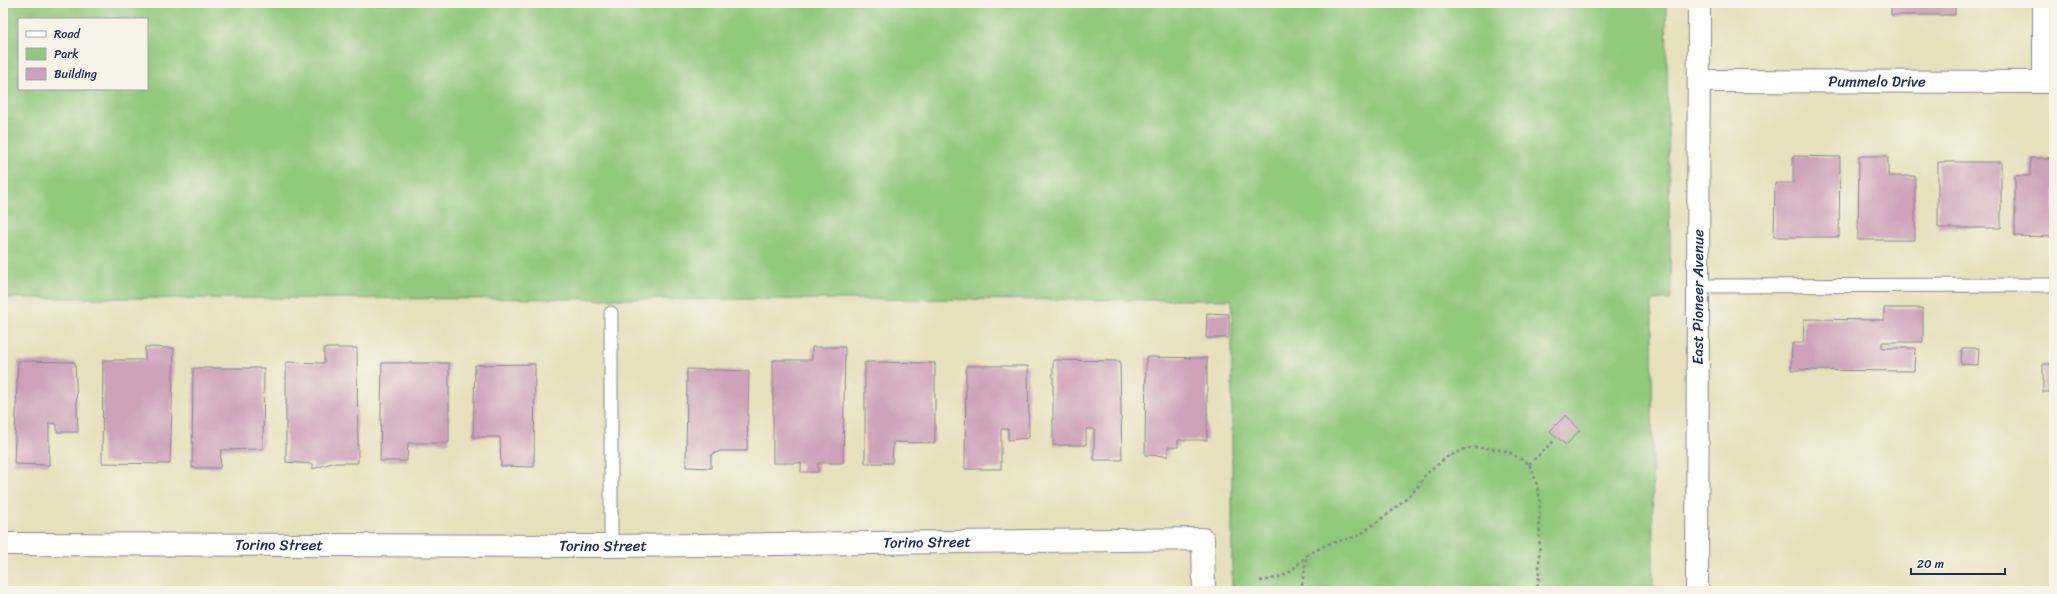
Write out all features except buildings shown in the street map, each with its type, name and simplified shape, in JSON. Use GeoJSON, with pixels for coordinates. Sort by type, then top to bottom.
{"type":"FeatureCollection","features":[{"type":"Feature","properties":{"kind":"street","name":"East Pioneer Avenue"},"geometry":{"type":"LineString","coordinates":[[1697,591],[1699,3]]}},
{"type":"Feature","properties":{"kind":"street"},"geometry":{"type":"LineString","coordinates":[[2044,3],[2049,82]]}},
{"type":"Feature","properties":{"kind":"street","name":"Pummelo Drive"},"geometry":{"type":"LineString","coordinates":[[1699,81],[2049,82]]}},
{"type":"Feature","properties":{"kind":"street","name":"Torino Street"},"geometry":{"type":"LineString","coordinates":[[3,544],[610,546],[1204,539],[1204,591]]}},
{"type":"Feature","properties":{"kind":"lane"},"geometry":{"type":"LineString","coordinates":[[1698,286],[2054,285]]}},
{"type":"Feature","properties":{"kind":"lane"},"geometry":{"type":"LineString","coordinates":[[610,313],[610,546]]}},
{"type":"Feature","properties":{"kind":"path"},"geometry":{"type":"LineString","coordinates":[[1529,464],[1555,440]]}},
{"type":"Feature","properties":{"kind":"path"},"geometry":{"type":"LineString","coordinates":[[1260,581],[1278,578],[1292,571],[1307,555],[1328,544],[1358,536],[1392,511],[1417,488],[1426,474],[1448,457],[1467,448],[1488,448],[1507,451],[1529,464],[1534,475],[1540,498],[1539,578],[1536,591]]}},
{"type":"Feature","properties":{"kind":"path"},"geometry":{"type":"LineString","coordinates":[[1301,591],[1307,555]]}},
{"type":"Feature","properties":{"kind":"green space"},"geometry":{"type":"Polygon","coordinates":[[[3,3],[1666,3],[1671,300],[1652,301],[1653,591],[1232,591],[1232,300],[3,298],[3,3]]]}}]}
